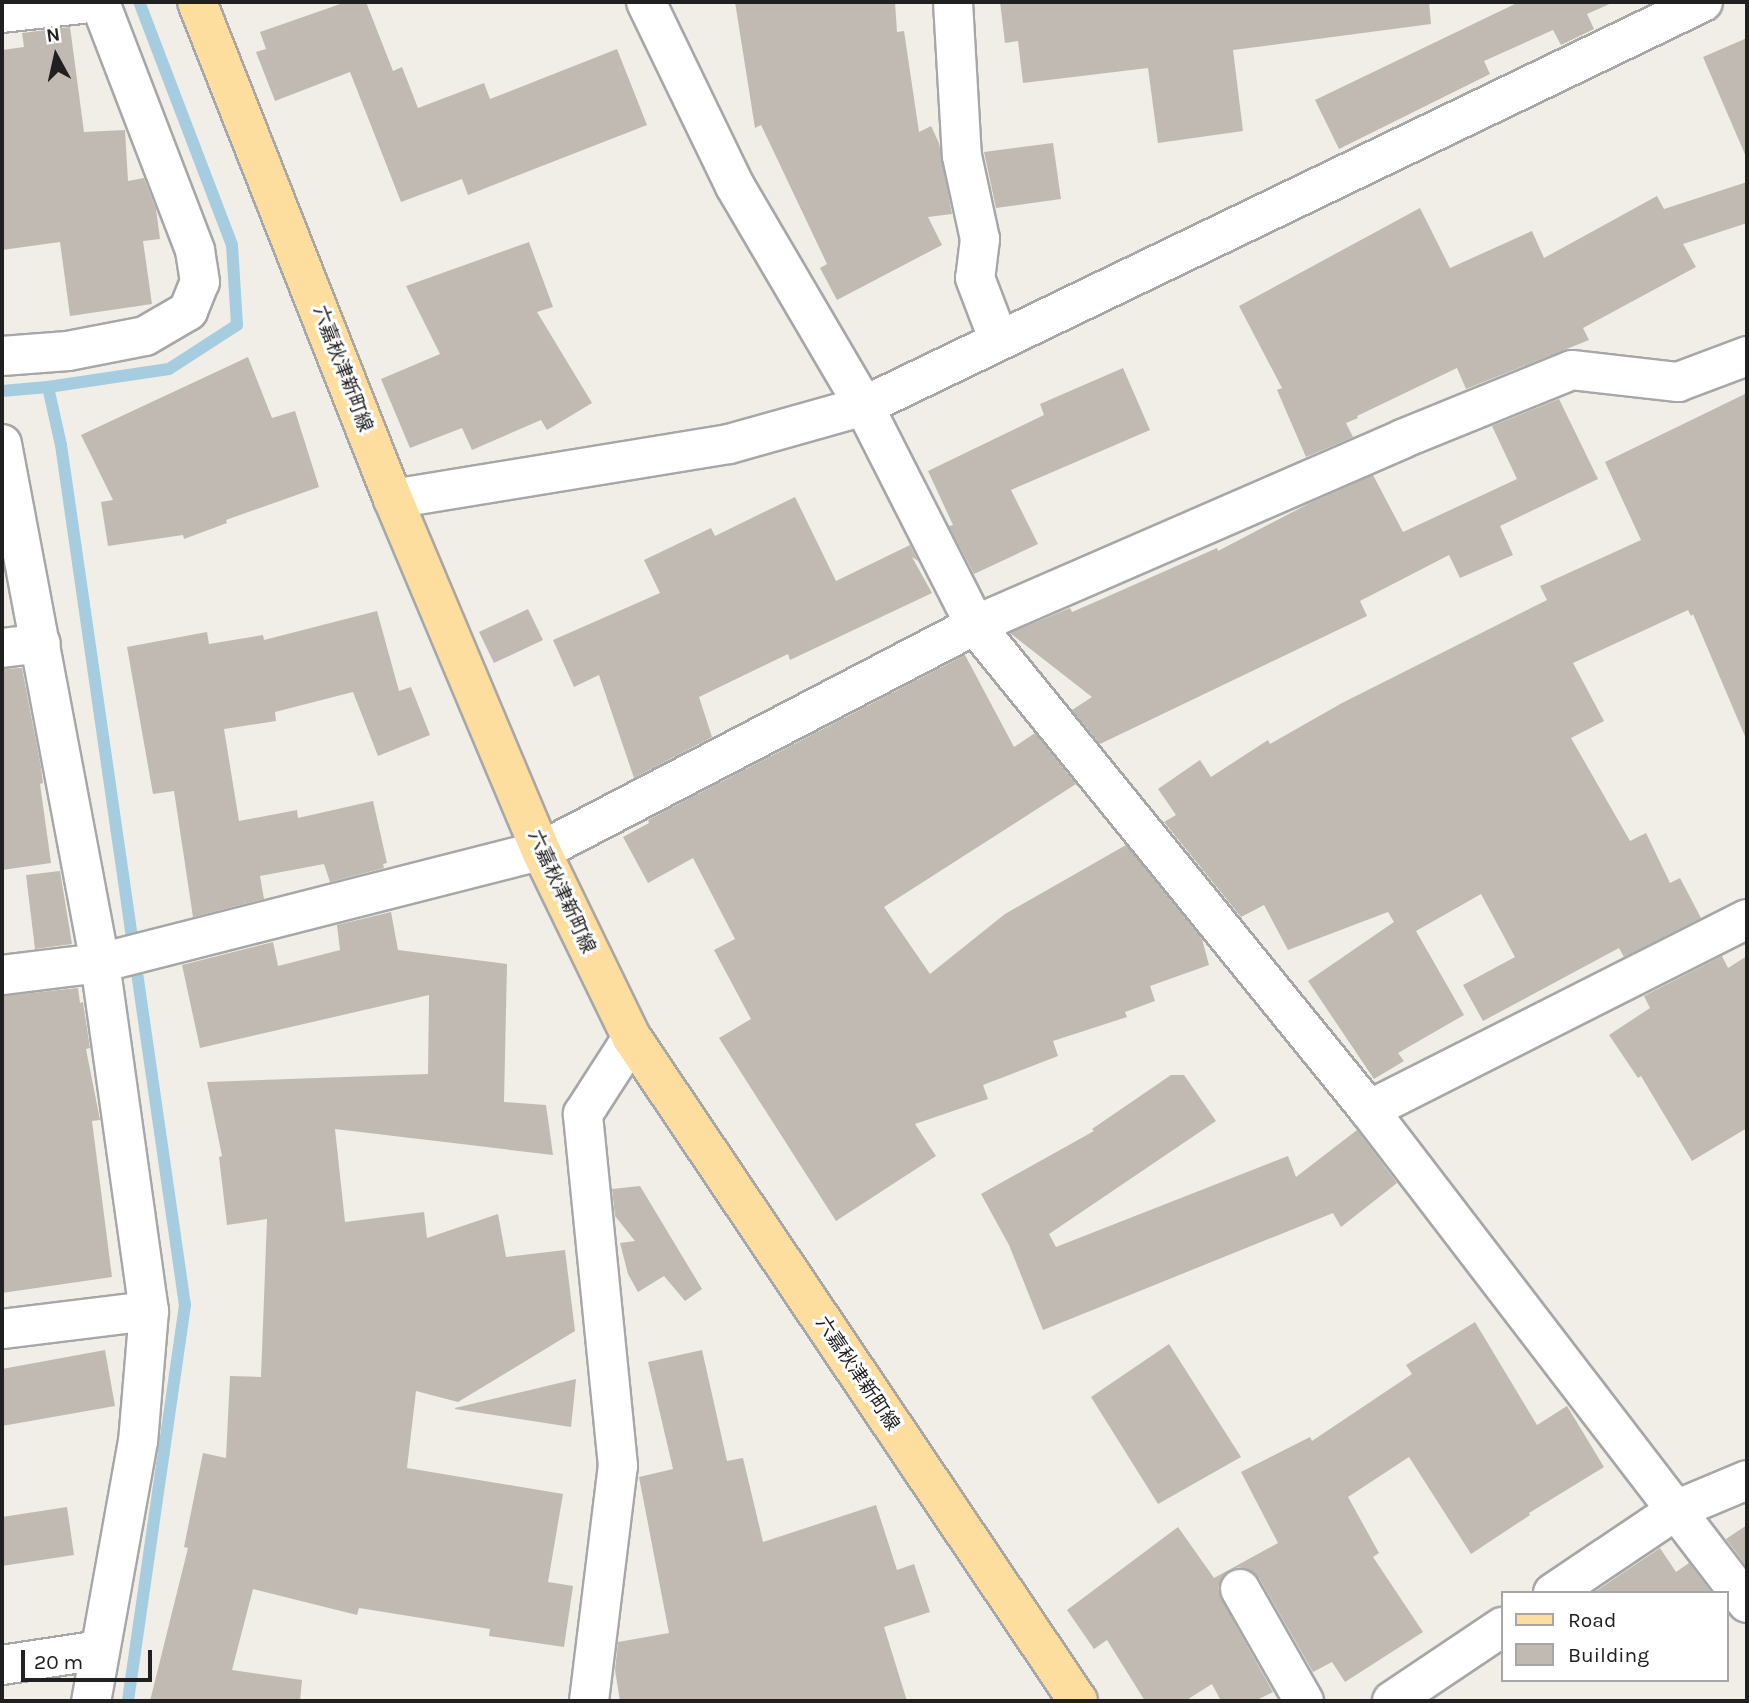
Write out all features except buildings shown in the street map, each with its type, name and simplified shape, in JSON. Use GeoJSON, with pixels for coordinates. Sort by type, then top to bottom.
{"type":"FeatureCollection","features":[{"type":"Feature","properties":{"kind":"main road","name":"六嘉秋津新町線"},"geometry":{"type":"LineString","coordinates":[[197,2],[393,499],[541,851],[632,1038],[1078,1701]]}},
{"type":"Feature","properties":{"kind":"street"},"geometry":{"type":"LineString","coordinates":[[2,13],[100,2],[195,250],[200,282],[188,311],[145,336],[68,351],[2,356]]}},
{"type":"Feature","properties":{"kind":"street"},"geometry":{"type":"LineString","coordinates":[[646,2],[735,186],[864,406],[975,625],[1369,1110],[1678,1509],[1747,1603]]}},
{"type":"Feature","properties":{"kind":"street"},"geometry":{"type":"LineString","coordinates":[[953,2],[961,156],[980,239],[975,278],[999,341]]}},
{"type":"Feature","properties":{"kind":"street"},"geometry":{"type":"LineString","coordinates":[[393,499],[729,444],[864,406],[1703,2]]}},
{"type":"Feature","properties":{"kind":"street"},"geometry":{"type":"LineString","coordinates":[[2,975],[100,963],[541,851],[975,625],[1402,439],[1572,370],[1678,382],[1747,356]]}},
{"type":"Feature","properties":{"kind":"street"},"geometry":{"type":"LineString","coordinates":[[2,444],[100,963],[149,1311],[138,1441],[91,1701]]}},
{"type":"Feature","properties":{"kind":"street"},"geometry":{"type":"LineString","coordinates":[[2,648],[41,642]]}},
{"type":"Feature","properties":{"kind":"street"},"geometry":{"type":"LineString","coordinates":[[1369,1110],[1747,919]]}},
{"type":"Feature","properties":{"kind":"street"},"geometry":{"type":"LineString","coordinates":[[589,1701],[618,1466],[583,1114],[632,1038]]}},
{"type":"Feature","properties":{"kind":"street"},"geometry":{"type":"LineString","coordinates":[[2,1329],[149,1311]]}},
{"type":"Feature","properties":{"kind":"street"},"geometry":{"type":"LineString","coordinates":[[1556,1591],[1678,1509],[1747,1480]]}},
{"type":"Feature","properties":{"kind":"street"},"geometry":{"type":"LineString","coordinates":[[1240,1589],[1304,1701]]}},
{"type":"Feature","properties":{"kind":"street"},"geometry":{"type":"LineString","coordinates":[[1392,1701],[1436,1689],[1500,1629]]}},
{"type":"Feature","properties":{"kind":"street"},"geometry":{"type":"LineString","coordinates":[[2,1665],[100,1650]]}},
{"type":"Feature","properties":{"kind":"waterway"},"geometry":{"type":"LineString","coordinates":[[2,391],[169,369],[237,325],[232,245],[139,2]]}},
{"type":"Feature","properties":{"kind":"waterway"},"geometry":{"type":"LineString","coordinates":[[48,387],[61,445],[185,1305],[128,1701]]}}]}
